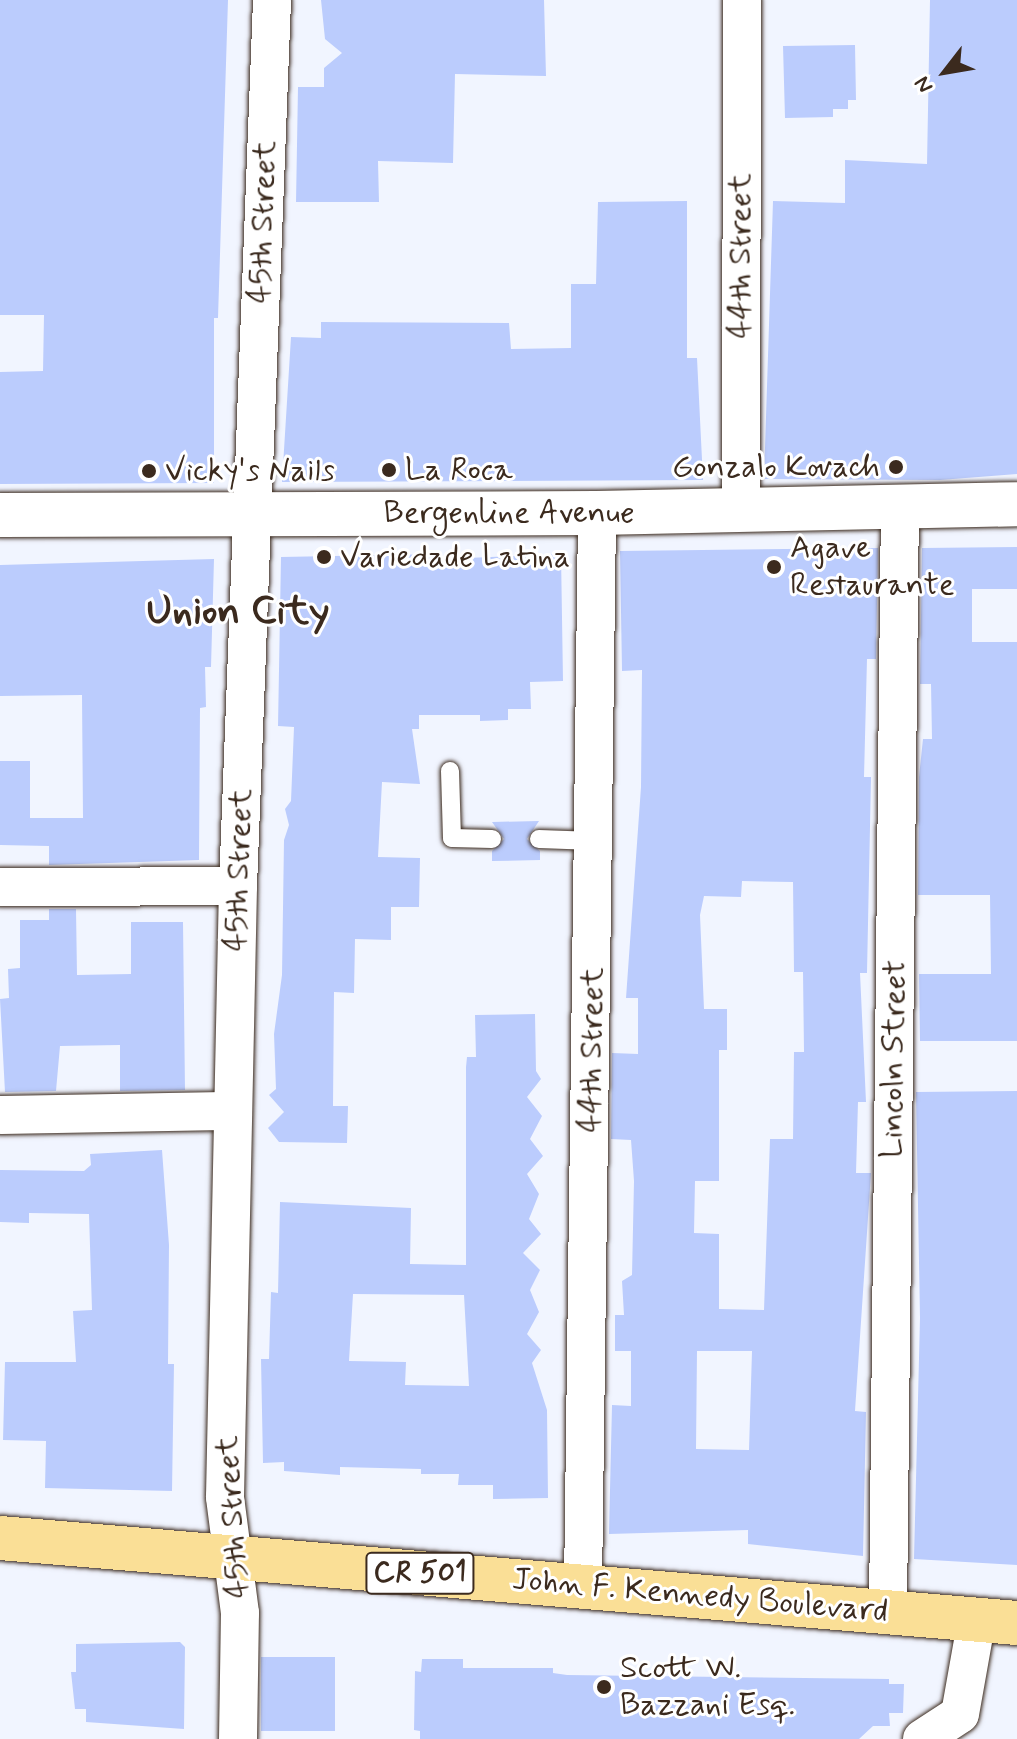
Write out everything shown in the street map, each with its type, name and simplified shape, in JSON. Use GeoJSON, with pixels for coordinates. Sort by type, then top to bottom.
{"type":"FeatureCollection","features":[{"type":"Feature","properties":{"kind":"main road","name":"John F. Kennedy Boulevard"},"geometry":{"type":"LineString","coordinates":[[0,1538],[997,1621]]}},
{"type":"Feature","properties":{"kind":"street","name":"45th Street"},"geometry":{"type":"LineString","coordinates":[[238,1739],[240,1613],[225,1497],[238,886],[272,0]]}},
{"type":"Feature","properties":{"kind":"street","name":"44th Street"},"geometry":{"type":"LineString","coordinates":[[741,511],[742,0]]}},
{"type":"Feature","properties":{"kind":"street","name":"Bergenline Avenue"},"geometry":{"type":"LineString","coordinates":[[0,515],[597,513],[1017,504]]}},
{"type":"Feature","properties":{"kind":"street","name":"Lincoln Street"},"geometry":{"type":"LineString","coordinates":[[888,1611],[900,507]]}},
{"type":"Feature","properties":{"kind":"street","name":"44th Street"},"geometry":{"type":"LineString","coordinates":[[583,1587],[597,513]]}},
{"type":"Feature","properties":{"kind":"street"},"geometry":{"type":"LineString","coordinates":[[0,887],[238,886]]}},
{"type":"Feature","properties":{"kind":"street"},"geometry":{"type":"LineString","coordinates":[[0,1115],[233,1111]]}},
{"type":"Feature","properties":{"kind":"street"},"geometry":{"type":"LineString","coordinates":[[922,1739],[962,1727],[997,1621]]}},
{"type":"Feature","properties":{"kind":"lane"},"geometry":{"type":"LineString","coordinates":[[450,771],[452,838],[492,839]]}},
{"type":"Feature","properties":{"kind":"lane"},"geometry":{"type":"LineString","coordinates":[[539,839],[595,841]]}},
{"type":"Feature","properties":{"kind":"building"},"geometry":{"type":"Polygon","coordinates":[[[0,0],[228,0],[218,318],[214,318],[214,483],[0,484],[0,372],[43,371],[44,315],[0,315],[0,0]]]}},
{"type":"Feature","properties":{"kind":"building"},"geometry":{"type":"Polygon","coordinates":[[[321,0],[544,0],[546,76],[455,74],[453,163],[378,161],[379,202],[296,202],[298,87],[324,87],[324,68],[342,53],[325,39],[321,0]]]}},
{"type":"Feature","properties":{"kind":"building"},"geometry":{"type":"Polygon","coordinates":[[[930,0],[1017,0],[1017,474],[940,480],[764,479],[773,201],[845,203],[845,160],[927,164],[930,0]]]}},
{"type":"Feature","properties":{"kind":"building"},"geometry":{"type":"Polygon","coordinates":[[[855,45],[856,100],[848,100],[848,109],[833,109],[833,117],[785,118],[783,46],[855,45]]]}},
{"type":"Feature","properties":{"kind":"building"},"geometry":{"type":"Polygon","coordinates":[[[687,201],[687,358],[697,358],[703,480],[282,482],[291,337],[321,338],[321,322],[509,323],[511,349],[571,348],[571,284],[596,284],[598,202],[687,201]]]}},
{"type":"Feature","properties":{"kind":"building"},"geometry":{"type":"Polygon","coordinates":[[[1017,547],[1017,589],[972,589],[972,642],[1017,642],[1017,1041],[920,1041],[919,974],[991,974],[990,895],[918,895],[919,777],[923,739],[932,739],[931,684],[920,684],[922,548],[1017,547]]]}},
{"type":"Feature","properties":{"kind":"building"},"geometry":{"type":"Polygon","coordinates":[[[878,548],[876,659],[867,659],[864,777],[871,777],[867,973],[860,973],[866,1102],[858,1102],[856,1173],[871,1173],[855,1411],[866,1412],[863,1556],[748,1544],[748,1530],[609,1534],[612,1405],[631,1406],[631,1351],[615,1351],[615,1315],[624,1315],[622,1281],[632,1275],[634,1181],[631,1140],[611,1139],[612,1053],[638,1054],[638,998],[626,998],[641,787],[642,670],[622,671],[620,551],[878,548]],[[742,881],[741,897],[704,896],[700,915],[704,1009],[727,1009],[727,1050],[719,1050],[719,1181],[695,1181],[694,1233],[719,1234],[719,1309],[764,1310],[770,1139],[793,1139],[794,1052],[804,1052],[803,972],[794,972],[793,882],[742,881]],[[697,1351],[696,1449],[749,1450],[752,1351],[697,1351]]]}},
{"type":"Feature","properties":{"kind":"building"},"geometry":{"type":"Polygon","coordinates":[[[441,554],[441,559],[561,554],[563,681],[530,682],[531,709],[508,709],[508,720],[480,721],[480,715],[419,715],[419,729],[412,729],[420,784],[382,782],[378,857],[420,858],[419,907],[391,907],[391,940],[355,939],[354,993],[334,992],[333,1106],[348,1106],[347,1143],[279,1142],[268,1128],[284,1112],[269,1095],[276,1089],[274,1034],[282,975],[284,840],[289,825],[285,809],[291,801],[294,727],[278,726],[281,557],[441,554]]]}},
{"type":"Feature","properties":{"kind":"building"},"geometry":{"type":"Polygon","coordinates":[[[214,559],[211,667],[205,667],[206,707],[200,708],[199,860],[49,865],[49,846],[0,845],[0,761],[30,761],[30,818],[83,818],[82,695],[0,696],[0,565],[214,559]]]}},
{"type":"Feature","properties":{"kind":"building"},"geometry":{"type":"Polygon","coordinates":[[[539,821],[527,839],[540,851],[540,860],[492,861],[492,851],[504,839],[492,822],[539,821]]]}},
{"type":"Feature","properties":{"kind":"building"},"geometry":{"type":"Polygon","coordinates":[[[49,909],[76,909],[77,975],[131,974],[131,922],[183,922],[185,1090],[120,1091],[120,1045],[60,1046],[56,1091],[5,1092],[0,999],[9,998],[8,969],[20,968],[20,920],[49,920],[49,909]]]}},
{"type":"Feature","properties":{"kind":"building"},"geometry":{"type":"Polygon","coordinates":[[[535,1014],[536,1071],[541,1079],[527,1097],[542,1116],[530,1139],[543,1156],[527,1174],[539,1194],[529,1219],[541,1234],[523,1253],[540,1270],[530,1290],[539,1312],[527,1334],[541,1350],[532,1363],[547,1410],[548,1498],[493,1499],[493,1485],[458,1485],[459,1474],[421,1474],[421,1469],[340,1467],[340,1475],[284,1471],[284,1462],[263,1463],[261,1359],[269,1359],[271,1292],[278,1293],[280,1202],[411,1208],[410,1264],[466,1265],[466,1067],[467,1057],[476,1057],[475,1015],[535,1014]],[[353,1294],[349,1361],[406,1362],[405,1385],[469,1386],[464,1295],[353,1294]]]}},
{"type":"Feature","properties":{"kind":"building"},"geometry":{"type":"Polygon","coordinates":[[[1017,1091],[1017,1565],[914,1559],[920,1318],[916,1092],[1017,1091]]]}},
{"type":"Feature","properties":{"kind":"building"},"geometry":{"type":"Polygon","coordinates":[[[162,1150],[169,1245],[168,1364],[174,1364],[172,1491],[45,1488],[46,1441],[3,1440],[5,1362],[76,1362],[73,1311],[92,1310],[89,1214],[29,1213],[29,1223],[0,1222],[0,1170],[84,1171],[91,1165],[90,1154],[162,1150]]]}},
{"type":"Feature","properties":{"kind":"building"},"geometry":{"type":"Polygon","coordinates":[[[180,1642],[185,1647],[184,1729],[86,1722],[86,1709],[75,1709],[71,1672],[76,1672],[76,1644],[180,1642]]]}},
{"type":"Feature","properties":{"kind":"building"},"geometry":{"type":"Polygon","coordinates":[[[261,1657],[335,1657],[335,1731],[261,1731],[261,1657]]]}},
{"type":"Feature","properties":{"kind":"building"},"geometry":{"type":"Polygon","coordinates":[[[422,1659],[463,1659],[463,1668],[553,1668],[553,1673],[567,1675],[889,1679],[889,1684],[904,1684],[903,1713],[889,1713],[890,1726],[873,1726],[859,1739],[420,1739],[420,1731],[414,1730],[415,1671],[421,1672],[422,1659]]]}},
{"type":"Feature","properties":{"kind":"place","name":"Gonzalo Kovach"},"geometry":{"type":"Point","coordinates":[896,467]}},
{"type":"Feature","properties":{"kind":"place","name":"La Roca"},"geometry":{"type":"Point","coordinates":[389,470]}},
{"type":"Feature","properties":{"kind":"place","name":"Vicky's Nails"},"geometry":{"type":"Point","coordinates":[149,471]}},
{"type":"Feature","properties":{"kind":"place","name":"Variedade Latina"},"geometry":{"type":"Point","coordinates":[324,557]}},
{"type":"Feature","properties":{"kind":"place","name":"Agave Restaurante"},"geometry":{"type":"Point","coordinates":[774,567]}},
{"type":"Feature","properties":{"kind":"place","name":"Scott W. Bazzani Esq."},"geometry":{"type":"Point","coordinates":[604,1687]}},
{"type":"Feature","properties":{"kind":"district","name":"Union City"},"geometry":{"type":"Point","coordinates":[238,612]}}]}
